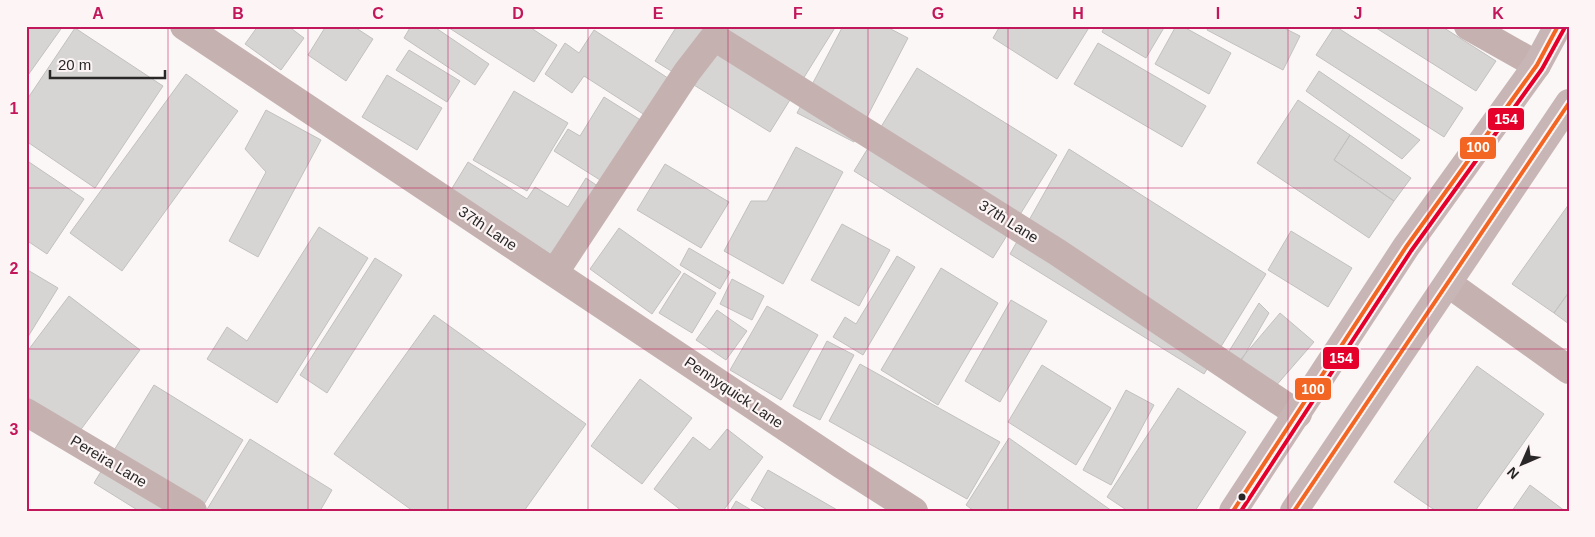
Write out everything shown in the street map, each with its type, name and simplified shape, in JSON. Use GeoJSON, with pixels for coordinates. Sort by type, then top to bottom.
{"type":"FeatureCollection","features":[{"type":"Feature","properties":{"kind":"highway"},"geometry":{"type":"LineString","coordinates":[[1233,511],[1406,247],[1537,65],[1558,26]]}},
{"type":"Feature","properties":{"kind":"highway"},"geometry":{"type":"LineString","coordinates":[[1294,511],[1449,284],[1569,103]]}},
{"type":"Feature","properties":{"kind":"street"},"geometry":{"type":"LineString","coordinates":[[1468,26],[1537,65]]}},
{"type":"Feature","properties":{"kind":"street","name":"37th Lane"},"geometry":{"type":"LineString","coordinates":[[200,30],[555,272],[687,72],[706,31],[1057,252],[1298,414]]}},
{"type":"Feature","properties":{"kind":"street","name":"Pennyquick Lane"},"geometry":{"type":"LineString","coordinates":[[555,272],[842,465],[914,511]]}},
{"type":"Feature","properties":{"kind":"street"},"geometry":{"type":"LineString","coordinates":[[1449,284],[1569,370]]}},
{"type":"Feature","properties":{"kind":"street","name":"Pereira Lane"},"geometry":{"type":"LineString","coordinates":[[26,412],[193,511]]}},
{"type":"Feature","properties":{"kind":"building"},"geometry":{"type":"Polygon","coordinates":[[[26,26],[63,26],[26,78],[26,26]]]}},
{"type":"Feature","properties":{"kind":"building"},"geometry":{"type":"Polygon","coordinates":[[[258,26],[288,26],[304,38],[281,70],[245,44],[258,26]]]}},
{"type":"Feature","properties":{"kind":"building"},"geometry":{"type":"Polygon","coordinates":[[[326,26],[353,26],[373,39],[346,81],[308,55],[326,26]]]}},
{"type":"Feature","properties":{"kind":"building"},"geometry":{"type":"Polygon","coordinates":[[[411,26],[433,26],[489,64],[475,85],[404,38],[411,26]]]}},
{"type":"Feature","properties":{"kind":"building"},"geometry":{"type":"Polygon","coordinates":[[[446,26],[528,26],[557,45],[534,82],[446,26]]]}},
{"type":"Feature","properties":{"kind":"building"},"geometry":{"type":"Polygon","coordinates":[[[677,26],[836,26],[770,132],[655,61],[677,26]]]}},
{"type":"Feature","properties":{"kind":"building"},"geometry":{"type":"Polygon","coordinates":[[[843,26],[885,26],[908,38],[854,142],[797,113],[843,26]]]}},
{"type":"Feature","properties":{"kind":"building"},"geometry":{"type":"Polygon","coordinates":[[[1000,26],[1090,26],[1057,79],[993,38],[1000,26]]]}},
{"type":"Feature","properties":{"kind":"building"},"geometry":{"type":"Polygon","coordinates":[[[1105,26],[1165,26],[1146,58],[1102,32],[1105,26]]]}},
{"type":"Feature","properties":{"kind":"building"},"geometry":{"type":"Polygon","coordinates":[[[1176,26],[1182,26],[1231,53],[1209,94],[1155,64],[1176,26]]]}},
{"type":"Feature","properties":{"kind":"building"},"geometry":{"type":"Polygon","coordinates":[[[1209,26],[1280,26],[1300,36],[1283,70],[1207,30],[1209,26]]]}},
{"type":"Feature","properties":{"kind":"building"},"geometry":{"type":"Polygon","coordinates":[[[1335,26],[1463,108],[1444,137],[1316,55],[1335,26]]]}},
{"type":"Feature","properties":{"kind":"building"},"geometry":{"type":"Polygon","coordinates":[[[1373,26],[1441,26],[1496,61],[1476,91],[1373,26]]]}},
{"type":"Feature","properties":{"kind":"building"},"geometry":{"type":"Polygon","coordinates":[[[75,28],[163,86],[95,188],[26,141],[26,101],[75,28]]]}},
{"type":"Feature","properties":{"kind":"building"},"geometry":{"type":"Polygon","coordinates":[[[594,30],[674,82],[651,119],[584,76],[572,93],[545,74],[565,43],[579,53],[594,30]]]}},
{"type":"Feature","properties":{"kind":"building"},"geometry":{"type":"Polygon","coordinates":[[[1098,43],[1206,106],[1182,147],[1074,84],[1098,43]]]}},
{"type":"Feature","properties":{"kind":"building"},"geometry":{"type":"Polygon","coordinates":[[[409,50],[460,81],[447,102],[396,70],[409,50]]]}},
{"type":"Feature","properties":{"kind":"building"},"geometry":{"type":"Polygon","coordinates":[[[917,68],[1057,155],[993,258],[854,171],[917,68]]]}},
{"type":"Feature","properties":{"kind":"building"},"geometry":{"type":"Polygon","coordinates":[[[1319,71],[1420,140],[1402,159],[1306,91],[1319,71]]]}},
{"type":"Feature","properties":{"kind":"building"},"geometry":{"type":"Polygon","coordinates":[[[186,74],[238,111],[122,271],[70,233],[186,74]]]}},
{"type":"Feature","properties":{"kind":"building"},"geometry":{"type":"Polygon","coordinates":[[[387,75],[442,108],[417,150],[362,117],[387,75]]]}},
{"type":"Feature","properties":{"kind":"building"},"geometry":{"type":"Polygon","coordinates":[[[514,91],[568,123],[527,191],[473,160],[514,91]]]}},
{"type":"Feature","properties":{"kind":"building"},"geometry":{"type":"Polygon","coordinates":[[[604,97],[647,124],[608,185],[554,151],[568,129],[580,136],[604,97]]]}},
{"type":"Feature","properties":{"kind":"building"},"geometry":{"type":"Polygon","coordinates":[[[1298,100],[1350,135],[1334,160],[1394,201],[1369,238],[1257,163],[1298,100]]]}},
{"type":"Feature","properties":{"kind":"building"},"geometry":{"type":"Polygon","coordinates":[[[266,110],[321,140],[258,257],[229,241],[266,172],[245,149],[266,110]]]}},
{"type":"Feature","properties":{"kind":"building"},"geometry":{"type":"Polygon","coordinates":[[[1350,135],[1411,178],[1394,201],[1334,160],[1350,135]]]}},
{"type":"Feature","properties":{"kind":"building"},"geometry":{"type":"Polygon","coordinates":[[[796,147],[843,172],[783,284],[724,251],[751,201],[767,201],[796,147]]]}},
{"type":"Feature","properties":{"kind":"building"},"geometry":{"type":"Polygon","coordinates":[[[1069,149],[1266,274],[1204,374],[1010,254],[1069,149]]]}},
{"type":"Feature","properties":{"kind":"building"},"geometry":{"type":"Polygon","coordinates":[[[26,160],[84,199],[47,254],[26,240],[26,160]]]}},
{"type":"Feature","properties":{"kind":"building"},"geometry":{"type":"Polygon","coordinates":[[[468,162],[527,199],[535,187],[568,207],[586,178],[602,189],[558,259],[451,190],[468,162]]]}},
{"type":"Feature","properties":{"kind":"building"},"geometry":{"type":"Polygon","coordinates":[[[665,164],[729,202],[701,248],[637,210],[665,164]]]}},
{"type":"Feature","properties":{"kind":"building"},"geometry":{"type":"Polygon","coordinates":[[[1569,204],[1569,292],[1554,313],[1512,284],[1569,204]]]}},
{"type":"Feature","properties":{"kind":"building"},"geometry":{"type":"Polygon","coordinates":[[[842,224],[890,250],[859,306],[811,280],[842,224]]]}},
{"type":"Feature","properties":{"kind":"building"},"geometry":{"type":"Polygon","coordinates":[[[319,227],[368,258],[277,403],[207,359],[227,327],[247,341],[319,227]]]}},
{"type":"Feature","properties":{"kind":"building"},"geometry":{"type":"Polygon","coordinates":[[[619,228],[681,272],[652,314],[590,269],[619,228]]]}},
{"type":"Feature","properties":{"kind":"building"},"geometry":{"type":"Polygon","coordinates":[[[1291,231],[1352,268],[1328,307],[1268,270],[1291,231]]]}},
{"type":"Feature","properties":{"kind":"building"},"geometry":{"type":"Polygon","coordinates":[[[689,248],[730,272],[720,289],[680,265],[689,248]]]}},
{"type":"Feature","properties":{"kind":"building"},"geometry":{"type":"Polygon","coordinates":[[[897,256],[915,267],[863,355],[833,337],[845,317],[856,324],[897,256]]]}},
{"type":"Feature","properties":{"kind":"building"},"geometry":{"type":"Polygon","coordinates":[[[375,258],[402,275],[327,393],[300,375],[375,258]]]}},
{"type":"Feature","properties":{"kind":"building"},"geometry":{"type":"Polygon","coordinates":[[[941,268],[998,303],[938,405],[881,370],[941,268]]]}},
{"type":"Feature","properties":{"kind":"building"},"geometry":{"type":"Polygon","coordinates":[[[26,269],[58,288],[26,340],[26,269]]]}},
{"type":"Feature","properties":{"kind":"building"},"geometry":{"type":"Polygon","coordinates":[[[684,273],[716,293],[692,333],[659,313],[684,273]]]}},
{"type":"Feature","properties":{"kind":"building"},"geometry":{"type":"Polygon","coordinates":[[[732,279],[764,296],[752,320],[720,304],[732,279]]]}},
{"type":"Feature","properties":{"kind":"building"},"geometry":{"type":"Polygon","coordinates":[[[1569,292],[1569,324],[1554,313],[1569,292]]]}},
{"type":"Feature","properties":{"kind":"building"},"geometry":{"type":"Polygon","coordinates":[[[69,296],[140,350],[76,436],[26,399],[26,353],[69,296]]]}},
{"type":"Feature","properties":{"kind":"building"},"geometry":{"type":"Polygon","coordinates":[[[1011,300],[1047,321],[1000,402],[965,381],[1011,300]]]}},
{"type":"Feature","properties":{"kind":"building"},"geometry":{"type":"Polygon","coordinates":[[[1259,303],[1269,313],[1238,366],[1226,356],[1259,303]]]}},
{"type":"Feature","properties":{"kind":"building"},"geometry":{"type":"Polygon","coordinates":[[[767,306],[818,335],[781,400],[730,370],[767,306]]]}},
{"type":"Feature","properties":{"kind":"building"},"geometry":{"type":"Polygon","coordinates":[[[717,310],[747,331],[726,360],[696,340],[717,310]]]}},
{"type":"Feature","properties":{"kind":"building"},"geometry":{"type":"Polygon","coordinates":[[[1280,313],[1314,342],[1274,388],[1241,359],[1280,313]]]}},
{"type":"Feature","properties":{"kind":"building"},"geometry":{"type":"Polygon","coordinates":[[[434,315],[586,424],[524,511],[413,511],[334,454],[434,315]]]}},
{"type":"Feature","properties":{"kind":"building"},"geometry":{"type":"Polygon","coordinates":[[[827,341],[854,355],[820,420],[793,406],[827,341]]]}},
{"type":"Feature","properties":{"kind":"building"},"geometry":{"type":"Polygon","coordinates":[[[860,364],[1000,442],[967,499],[829,421],[860,364]]]}},
{"type":"Feature","properties":{"kind":"building"},"geometry":{"type":"Polygon","coordinates":[[[1042,365],[1111,408],[1076,465],[1008,422],[1042,365]]]}},
{"type":"Feature","properties":{"kind":"building"},"geometry":{"type":"Polygon","coordinates":[[[1477,366],[1544,414],[1475,511],[1436,511],[1394,482],[1477,366]]]}},
{"type":"Feature","properties":{"kind":"building"},"geometry":{"type":"Polygon","coordinates":[[[640,379],[692,418],[642,484],[591,446],[640,379]]]}},
{"type":"Feature","properties":{"kind":"building"},"geometry":{"type":"Polygon","coordinates":[[[154,385],[243,440],[200,511],[139,511],[94,483],[154,385]]]}},
{"type":"Feature","properties":{"kind":"building"},"geometry":{"type":"Polygon","coordinates":[[[1178,388],[1246,432],[1195,511],[1128,511],[1107,497],[1178,388]]]}},
{"type":"Feature","properties":{"kind":"building"},"geometry":{"type":"Polygon","coordinates":[[[1126,390],[1154,405],[1111,485],[1083,470],[1126,390]]]}},
{"type":"Feature","properties":{"kind":"building"},"geometry":{"type":"Polygon","coordinates":[[[727,429],[763,457],[723,511],[682,511],[654,489],[693,437],[710,450],[727,429]]]}},
{"type":"Feature","properties":{"kind":"building"},"geometry":{"type":"Polygon","coordinates":[[[1009,438],[1112,511],[974,511],[966,505],[1009,438]]]}},
{"type":"Feature","properties":{"kind":"building"},"geometry":{"type":"Polygon","coordinates":[[[250,439],[332,490],[320,511],[206,511],[250,439]]]}},
{"type":"Feature","properties":{"kind":"building"},"geometry":{"type":"Polygon","coordinates":[[[768,470],[839,511],[769,511],[751,500],[768,470]]]}},
{"type":"Feature","properties":{"kind":"building"},"geometry":{"type":"Polygon","coordinates":[[[1530,485],[1565,511],[1512,511],[1530,485]]]}},
{"type":"Feature","properties":{"kind":"building"},"geometry":{"type":"Polygon","coordinates":[[[736,501],[753,511],[730,511],[736,501]]]}},
{"type":"Feature","properties":{"kind":"transit line","name":"100"},"geometry":{"type":"LineString","coordinates":[[1233,511],[1406,247],[1537,65],[1558,26]]}},
{"type":"Feature","properties":{"kind":"transit line","name":"154"},"geometry":{"type":"LineString","coordinates":[[1241,511],[1411,251],[1542,69],[1564,29]]}},
{"type":"Feature","properties":{"kind":"transit line","name":"100"},"geometry":{"type":"LineString","coordinates":[[1294,511],[1569,103]]}}]}
